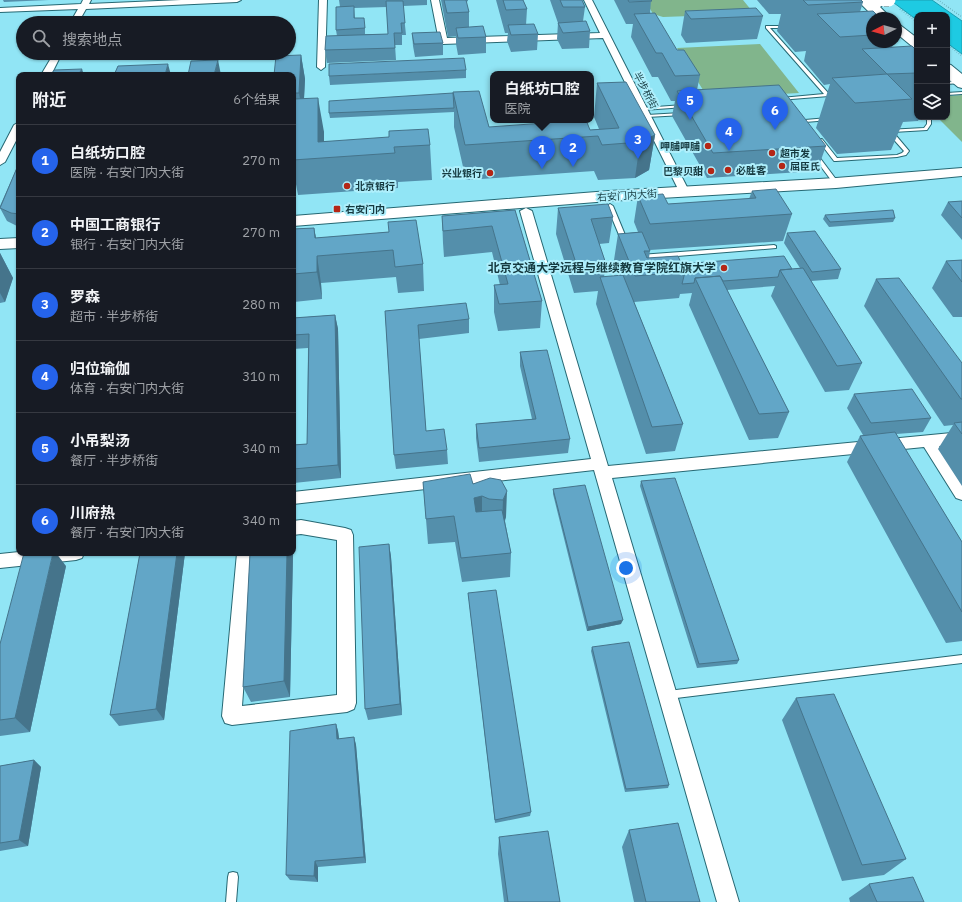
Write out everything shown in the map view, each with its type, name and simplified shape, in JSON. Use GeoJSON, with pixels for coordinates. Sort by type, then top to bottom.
{"type":"FeatureCollection","features":[{"type":"Feature","properties":{"kind":"highway"},"geometry":{"type":"LineString","coordinates":[[864,1],[884,0]]}},
{"type":"Feature","properties":{"kind":"main road"},"geometry":{"type":"LineString","coordinates":[[878,12],[875,9],[875,5],[884,0]]}},
{"type":"Feature","properties":{"kind":"main road"},"geometry":{"type":"LineString","coordinates":[[902,33],[914,42]]}},
{"type":"Feature","properties":{"kind":"main road"},"geometry":{"type":"LineString","coordinates":[[950,72],[957,82]]}},
{"type":"Feature","properties":{"kind":"main road","name":"右安门内大街"},"geometry":{"type":"LineString","coordinates":[[296,221],[684,191],[836,183],[962,172]]}},
{"type":"Feature","properties":{"kind":"main road","name":"右安门内大街"},"geometry":{"type":"LineString","coordinates":[[296,229],[690,199],[804,196],[962,184]]}},
{"type":"Feature","properties":{"kind":"main road"},"geometry":{"type":"LineString","coordinates":[[0,244],[16,243]]}},
{"type":"Feature","properties":{"kind":"main road"},"geometry":{"type":"LineString","coordinates":[[0,252],[16,250]]}},
{"type":"Feature","properties":{"kind":"street"},"geometry":{"type":"LineString","coordinates":[[0,10],[85,3],[237,0]]}},
{"type":"Feature","properties":{"kind":"street"},"geometry":{"type":"LineString","coordinates":[[321,67],[323,0]]}},
{"type":"Feature","properties":{"kind":"street"},"geometry":{"type":"LineString","coordinates":[[435,0],[443,41],[604,35]]}},
{"type":"Feature","properties":{"kind":"street","name":"半步桥街"},"geometry":{"type":"LineString","coordinates":[[588,0],[604,35],[645,112],[684,191]]}},
{"type":"Feature","properties":{"kind":"street"},"geometry":{"type":"LineString","coordinates":[[864,1],[875,12]]}},
{"type":"Feature","properties":{"kind":"street"},"geometry":{"type":"LineString","coordinates":[[78,16],[85,3]]}},
{"type":"Feature","properties":{"kind":"street"},"geometry":{"type":"LineString","coordinates":[[902,34],[914,44]]}},
{"type":"Feature","properties":{"kind":"street"},"geometry":{"type":"LineString","coordinates":[[48,72],[54,60]]}},
{"type":"Feature","properties":{"kind":"street"},"geometry":{"type":"LineString","coordinates":[[0,162],[15,139]]}},
{"type":"Feature","properties":{"kind":"street"},"geometry":{"type":"LineString","coordinates":[[526,211],[728,902]]}},
{"type":"Feature","properties":{"kind":"street"},"geometry":{"type":"LineString","coordinates":[[296,498],[601,468],[929,443],[962,438]]}},
{"type":"Feature","properties":{"kind":"street"},"geometry":{"type":"LineString","coordinates":[[929,443],[962,494]]}},
{"type":"Feature","properties":{"kind":"street"},"geometry":{"type":"LineString","coordinates":[[245,556],[232,716],[347,703],[345,535],[301,527],[296,528]]}},
{"type":"Feature","properties":{"kind":"street"},"geometry":{"type":"LineString","coordinates":[[0,561],[48,556]]}},
{"type":"Feature","properties":{"kind":"lane"},"geometry":{"type":"LineString","coordinates":[[790,26],[768,28],[832,101]]}},
{"type":"Feature","properties":{"kind":"lane"},"geometry":{"type":"LineString","coordinates":[[950,94],[962,93]]}},
{"type":"Feature","properties":{"kind":"lane"},"geometry":{"type":"LineString","coordinates":[[775,100],[835,95]]}},
{"type":"Feature","properties":{"kind":"lane"},"geometry":{"type":"LineString","coordinates":[[788,98],[792,104]]}},
{"type":"Feature","properties":{"kind":"lane"},"geometry":{"type":"LineString","coordinates":[[645,112],[690,105]]}},
{"type":"Feature","properties":{"kind":"lane"},"geometry":{"type":"LineString","coordinates":[[645,112],[684,114]]}},
{"type":"Feature","properties":{"kind":"lane"},"geometry":{"type":"LineString","coordinates":[[801,115],[810,126]]}},
{"type":"Feature","properties":{"kind":"lane"},"geometry":{"type":"LineString","coordinates":[[805,121],[833,119]]}},
{"type":"Feature","properties":{"kind":"lane"},"geometry":{"type":"LineString","coordinates":[[818,138],[836,160],[897,156],[904,154],[907,151],[889,131],[925,129],[929,124],[929,120]]}},
{"type":"Feature","properties":{"kind":"lane"},"geometry":{"type":"LineString","coordinates":[[810,147],[836,183]]}},
{"type":"Feature","properties":{"kind":"lane"},"geometry":{"type":"LineString","coordinates":[[610,206],[629,251]]}},
{"type":"Feature","properties":{"kind":"lane"},"geometry":{"type":"LineString","coordinates":[[632,257],[774,247]]}},
{"type":"Feature","properties":{"kind":"lane"},"geometry":{"type":"LineString","coordinates":[[668,696],[962,659]]}},
{"type":"Feature","properties":{"kind":"lane"},"geometry":{"type":"LineString","coordinates":[[231,902],[233,877]]}},
{"type":"Feature","properties":{"kind":"path"},"geometry":{"type":"LineString","coordinates":[[938,0],[962,17]]}},
{"type":"Feature","properties":{"kind":"path"},"geometry":{"type":"LineString","coordinates":[[900,9],[914,20]]}},
{"type":"Feature","properties":{"kind":"path"},"geometry":{"type":"LineString","coordinates":[[950,46],[962,56]]}},
{"type":"Feature","properties":{"kind":"green space"},"geometry":{"type":"Polygon","coordinates":[[[645,0],[743,0],[752,11],[746,14],[663,17],[653,14],[645,0]]]}},
{"type":"Feature","properties":{"kind":"green space"},"geometry":{"type":"Polygon","coordinates":[[[760,44],[799,93],[708,98],[677,48],[760,44]]]}},
{"type":"Feature","properties":{"kind":"green space"},"geometry":{"type":"Polygon","coordinates":[[[962,95],[962,142],[940,120],[950,120],[950,96],[962,95]]]}},
{"type":"Feature","properties":{"kind":"water"},"geometry":{"type":"Polygon","coordinates":[[[890,0],[932,0],[949,12],[914,12],[914,18],[890,0]]]}},
{"type":"Feature","properties":{"kind":"water"},"geometry":{"type":"Polygon","coordinates":[[[950,13],[962,21],[962,54],[950,45],[950,13]]]}},
{"type":"Feature","properties":{"kind":"building"},"geometry":{"type":"Polygon","coordinates":[[[444,0],[466,0],[469,12],[447,13],[444,0]]]}},
{"type":"Feature","properties":{"kind":"building"},"geometry":{"type":"Polygon","coordinates":[[[503,0],[523,0],[527,9],[506,10],[503,0]]]}},
{"type":"Feature","properties":{"kind":"building"},"geometry":{"type":"Polygon","coordinates":[[[560,0],[582,0],[585,7],[563,7],[560,0]]]}},
{"type":"Feature","properties":{"kind":"building"},"geometry":{"type":"Polygon","coordinates":[[[628,0],[651,0],[652,1],[629,2],[628,0]]]}},
{"type":"Feature","properties":{"kind":"building"},"geometry":{"type":"Polygon","coordinates":[[[803,0],[861,0],[863,2],[808,5],[803,0]]]}},
{"type":"Feature","properties":{"kind":"building"},"geometry":{"type":"Polygon","coordinates":[[[386,1],[403,1],[405,23],[401,23],[402,33],[394,33],[395,48],[325,50],[326,36],[388,34],[386,1]]]}},
{"type":"Feature","properties":{"kind":"building"},"geometry":{"type":"Polygon","coordinates":[[[354,6],[354,18],[364,18],[365,28],[336,30],[336,7],[354,6]]]}},
{"type":"Feature","properties":{"kind":"building"},"geometry":{"type":"Polygon","coordinates":[[[756,8],[763,16],[691,19],[685,11],[756,8]]]}},
{"type":"Feature","properties":{"kind":"building"},"geometry":{"type":"Polygon","coordinates":[[[873,11],[874,12],[866,12],[866,35],[840,37],[817,14],[873,11]]]}},
{"type":"Feature","properties":{"kind":"building"},"geometry":{"type":"Polygon","coordinates":[[[655,13],[677,50],[684,50],[700,75],[675,76],[662,53],[656,53],[634,14],[655,13]]]}},
{"type":"Feature","properties":{"kind":"building"},"geometry":{"type":"Polygon","coordinates":[[[586,21],[590,31],[563,33],[558,23],[586,21]]]}},
{"type":"Feature","properties":{"kind":"building"},"geometry":{"type":"Polygon","coordinates":[[[534,24],[538,34],[511,35],[508,25],[534,24]]]}},
{"type":"Feature","properties":{"kind":"building"},"geometry":{"type":"Polygon","coordinates":[[[483,26],[486,37],[458,38],[456,28],[483,26]]]}},
{"type":"Feature","properties":{"kind":"building"},"geometry":{"type":"Polygon","coordinates":[[[440,32],[443,43],[414,44],[412,33],[440,32]]]}},
{"type":"Feature","properties":{"kind":"building"},"geometry":{"type":"Polygon","coordinates":[[[912,46],[914,48],[914,73],[887,74],[862,49],[902,48],[902,47],[912,46]]]}},
{"type":"Feature","properties":{"kind":"building"},"geometry":{"type":"Polygon","coordinates":[[[296,55],[301,55],[299,93],[296,93],[296,72],[274,72],[276,60],[296,60],[296,55]]]}},
{"type":"Feature","properties":{"kind":"building"},"geometry":{"type":"Polygon","coordinates":[[[464,58],[466,70],[329,76],[329,64],[464,58]]]}},
{"type":"Feature","properties":{"kind":"building"},"geometry":{"type":"Polygon","coordinates":[[[218,60],[215,72],[189,72],[191,61],[218,60]]]}},
{"type":"Feature","properties":{"kind":"building"},"geometry":{"type":"Polygon","coordinates":[[[168,64],[166,72],[115,72],[118,66],[168,64]]]}},
{"type":"Feature","properties":{"kind":"building"},"geometry":{"type":"Polygon","coordinates":[[[82,69],[80,72],[53,72],[54,70],[82,69]]]}},
{"type":"Feature","properties":{"kind":"building"},"geometry":{"type":"Polygon","coordinates":[[[887,74],[912,99],[855,103],[832,78],[887,74]]]}},
{"type":"Feature","properties":{"kind":"building"},"geometry":{"type":"Polygon","coordinates":[[[626,82],[655,135],[640,142],[602,145],[598,136],[465,145],[453,92],[479,91],[489,127],[544,123],[587,123],[590,130],[619,128],[597,83],[626,82]]]}},
{"type":"Feature","properties":{"kind":"building"},"geometry":{"type":"Polygon","coordinates":[[[779,85],[826,146],[713,153],[677,91],[779,85]]]}},
{"type":"Feature","properties":{"kind":"building"},"geometry":{"type":"Polygon","coordinates":[[[453,93],[454,108],[329,113],[329,101],[453,93]]]}},
{"type":"Feature","properties":{"kind":"building"},"geometry":{"type":"Polygon","coordinates":[[[318,98],[318,142],[389,137],[389,131],[428,129],[430,145],[394,147],[395,153],[296,160],[296,99],[318,98]]]}},
{"type":"Feature","properties":{"kind":"building"},"geometry":{"type":"Polygon","coordinates":[[[16,170],[16,214],[0,208],[16,170]]]}},
{"type":"Feature","properties":{"kind":"building"},"geometry":{"type":"Polygon","coordinates":[[[776,189],[792,214],[650,224],[638,196],[663,194],[668,204],[756,198],[752,191],[776,189]]]}},
{"type":"Feature","properties":{"kind":"building"},"geometry":{"type":"Polygon","coordinates":[[[962,201],[962,218],[948,202],[962,201]]]}},
{"type":"Feature","properties":{"kind":"building"},"geometry":{"type":"Polygon","coordinates":[[[608,204],[613,217],[591,219],[606,264],[577,266],[558,208],[608,204]]]}},
{"type":"Feature","properties":{"kind":"building"},"geometry":{"type":"Polygon","coordinates":[[[515,210],[542,301],[499,304],[494,285],[508,284],[492,226],[443,231],[442,216],[515,210]]]}},
{"type":"Feature","properties":{"kind":"building"},"geometry":{"type":"Polygon","coordinates":[[[893,210],[895,218],[830,222],[825,215],[893,210]]]}},
{"type":"Feature","properties":{"kind":"building"},"geometry":{"type":"Polygon","coordinates":[[[416,220],[423,264],[395,267],[393,250],[317,256],[317,272],[296,274],[296,229],[314,228],[315,238],[389,232],[388,222],[416,220]]]}},
{"type":"Feature","properties":{"kind":"building"},"geometry":{"type":"Polygon","coordinates":[[[815,231],[841,269],[812,272],[787,233],[815,231]]]}},
{"type":"Feature","properties":{"kind":"building"},"geometry":{"type":"Polygon","coordinates":[[[642,232],[650,251],[644,251],[647,258],[678,256],[685,272],[635,276],[618,234],[642,232]]]}},
{"type":"Feature","properties":{"kind":"building"},"geometry":{"type":"Polygon","coordinates":[[[784,256],[792,269],[780,270],[778,277],[723,281],[720,276],[695,278],[694,283],[682,284],[685,272],[681,264],[784,256]]]}},
{"type":"Feature","properties":{"kind":"building"},"geometry":{"type":"Polygon","coordinates":[[[962,260],[962,282],[946,261],[962,260]]]}},
{"type":"Feature","properties":{"kind":"building"},"geometry":{"type":"Polygon","coordinates":[[[803,268],[862,363],[837,366],[780,270],[803,268]]]}},
{"type":"Feature","properties":{"kind":"building"},"geometry":{"type":"Polygon","coordinates":[[[623,275],[683,424],[652,427],[600,277],[623,275]]]}},
{"type":"Feature","properties":{"kind":"building"},"geometry":{"type":"Polygon","coordinates":[[[720,276],[789,412],[759,414],[695,278],[720,276]]]}},
{"type":"Feature","properties":{"kind":"building"},"geometry":{"type":"Polygon","coordinates":[[[899,278],[962,363],[962,399],[876,279],[899,278]]]}},
{"type":"Feature","properties":{"kind":"building"},"geometry":{"type":"Polygon","coordinates":[[[466,303],[469,319],[418,325],[426,431],[444,429],[447,450],[394,455],[385,311],[466,303]]]}},
{"type":"Feature","properties":{"kind":"building"},"geometry":{"type":"Polygon","coordinates":[[[335,315],[338,465],[296,469],[296,445],[307,444],[309,334],[296,335],[296,318],[335,315]]]}},
{"type":"Feature","properties":{"kind":"building"},"geometry":{"type":"Polygon","coordinates":[[[547,350],[570,439],[479,448],[476,424],[536,419],[520,352],[547,350]]]}},
{"type":"Feature","properties":{"kind":"building"},"geometry":{"type":"Polygon","coordinates":[[[912,389],[931,418],[871,423],[854,394],[912,389]]]}},
{"type":"Feature","properties":{"kind":"building"},"geometry":{"type":"Polygon","coordinates":[[[962,422],[962,434],[954,423],[962,422]]]}},
{"type":"Feature","properties":{"kind":"building"},"geometry":{"type":"Polygon","coordinates":[[[895,432],[962,542],[962,612],[860,436],[895,432]]]}},
{"type":"Feature","properties":{"kind":"building"},"geometry":{"type":"Polygon","coordinates":[[[470,474],[473,484],[490,478],[501,480],[507,491],[503,500],[489,499],[482,496],[474,498],[476,512],[502,510],[511,553],[461,558],[454,516],[426,519],[423,482],[470,474]]]}},
{"type":"Feature","properties":{"kind":"building"},"geometry":{"type":"Polygon","coordinates":[[[675,478],[739,660],[699,664],[641,481],[675,478]]]}},
{"type":"Feature","properties":{"kind":"building"},"geometry":{"type":"Polygon","coordinates":[[[585,485],[623,620],[588,627],[553,489],[585,485]]]}},
{"type":"Feature","properties":{"kind":"building"},"geometry":{"type":"Polygon","coordinates":[[[389,544],[400,704],[365,709],[359,547],[389,544]]]}},
{"type":"Feature","properties":{"kind":"building"},"geometry":{"type":"Polygon","coordinates":[[[23,556],[52,556],[15,718],[0,720],[0,644],[23,556]]]}},
{"type":"Feature","properties":{"kind":"building"},"geometry":{"type":"Polygon","coordinates":[[[139,556],[177,556],[156,709],[110,715],[139,556]]]}},
{"type":"Feature","properties":{"kind":"building"},"geometry":{"type":"Polygon","coordinates":[[[250,556],[287,556],[284,681],[243,687],[250,556]]]}},
{"type":"Feature","properties":{"kind":"building"},"geometry":{"type":"Polygon","coordinates":[[[496,590],[531,812],[495,820],[468,593],[496,590]]]}},
{"type":"Feature","properties":{"kind":"building"},"geometry":{"type":"Polygon","coordinates":[[[629,642],[669,785],[626,789],[592,647],[629,642]]]}},
{"type":"Feature","properties":{"kind":"building"},"geometry":{"type":"Polygon","coordinates":[[[834,694],[906,859],[862,865],[796,698],[834,694]]]}},
{"type":"Feature","properties":{"kind":"building"},"geometry":{"type":"Polygon","coordinates":[[[336,724],[337,739],[354,737],[364,857],[315,861],[314,876],[286,875],[290,731],[336,724]]]}},
{"type":"Feature","properties":{"kind":"building"},"geometry":{"type":"Polygon","coordinates":[[[34,760],[19,840],[0,843],[0,766],[34,760]]]}},
{"type":"Feature","properties":{"kind":"building"},"geometry":{"type":"Polygon","coordinates":[[[678,823],[700,902],[646,902],[629,830],[678,823]]]}},
{"type":"Feature","properties":{"kind":"building"},"geometry":{"type":"Polygon","coordinates":[[[548,831],[560,902],[508,902],[499,837],[548,831]]]}},
{"type":"Feature","properties":{"kind":"building"},"geometry":{"type":"Polygon","coordinates":[[[913,877],[924,902],[877,902],[869,884],[913,877]]]}},
{"type":"Feature","properties":{"kind":"place","name":"小吊梨汤"},"geometry":{"type":"Point","coordinates":[690,120]}},
{"type":"Feature","properties":{"kind":"place","name":"川府热"},"geometry":{"type":"Point","coordinates":[775,130]}},
{"type":"Feature","properties":{"kind":"place","name":"呷脯呷脯"},"geometry":{"type":"Point","coordinates":[708,146]}},
{"type":"Feature","properties":{"kind":"place","name":"归位瑜伽"},"geometry":{"type":"Point","coordinates":[729,151]}},
{"type":"Feature","properties":{"kind":"place","name":"超市发"},"geometry":{"type":"Point","coordinates":[772,153]}},
{"type":"Feature","properties":{"kind":"place","name":"罗森"},"geometry":{"type":"Point","coordinates":[638,159]}},
{"type":"Feature","properties":{"kind":"place","name":"屈臣氏"},"geometry":{"type":"Point","coordinates":[782,166]}},
{"type":"Feature","properties":{"kind":"place","name":"中国工商银行"},"geometry":{"type":"Point","coordinates":[573,167]}},
{"type":"Feature","properties":{"kind":"place","name":"白纸坊口腔"},"geometry":{"type":"Point","coordinates":[542,169]}},
{"type":"Feature","properties":{"kind":"place","name":"必胜客"},"geometry":{"type":"Point","coordinates":[728,170]}},
{"type":"Feature","properties":{"kind":"place","name":"巴黎贝甜"},"geometry":{"type":"Point","coordinates":[711,171]}},
{"type":"Feature","properties":{"kind":"place","name":"兴业银行"},"geometry":{"type":"Point","coordinates":[490,173]}},
{"type":"Feature","properties":{"kind":"place","name":"北京银行"},"geometry":{"type":"Point","coordinates":[347,186]}},
{"type":"Feature","properties":{"kind":"place","name":"右安门内"},"geometry":{"type":"Point","coordinates":[337,209]}},
{"type":"Feature","properties":{"kind":"place","name":"北京交通大学远程与继续教育学院红旗大学"},"geometry":{"type":"Point","coordinates":[724,268]}}]}
